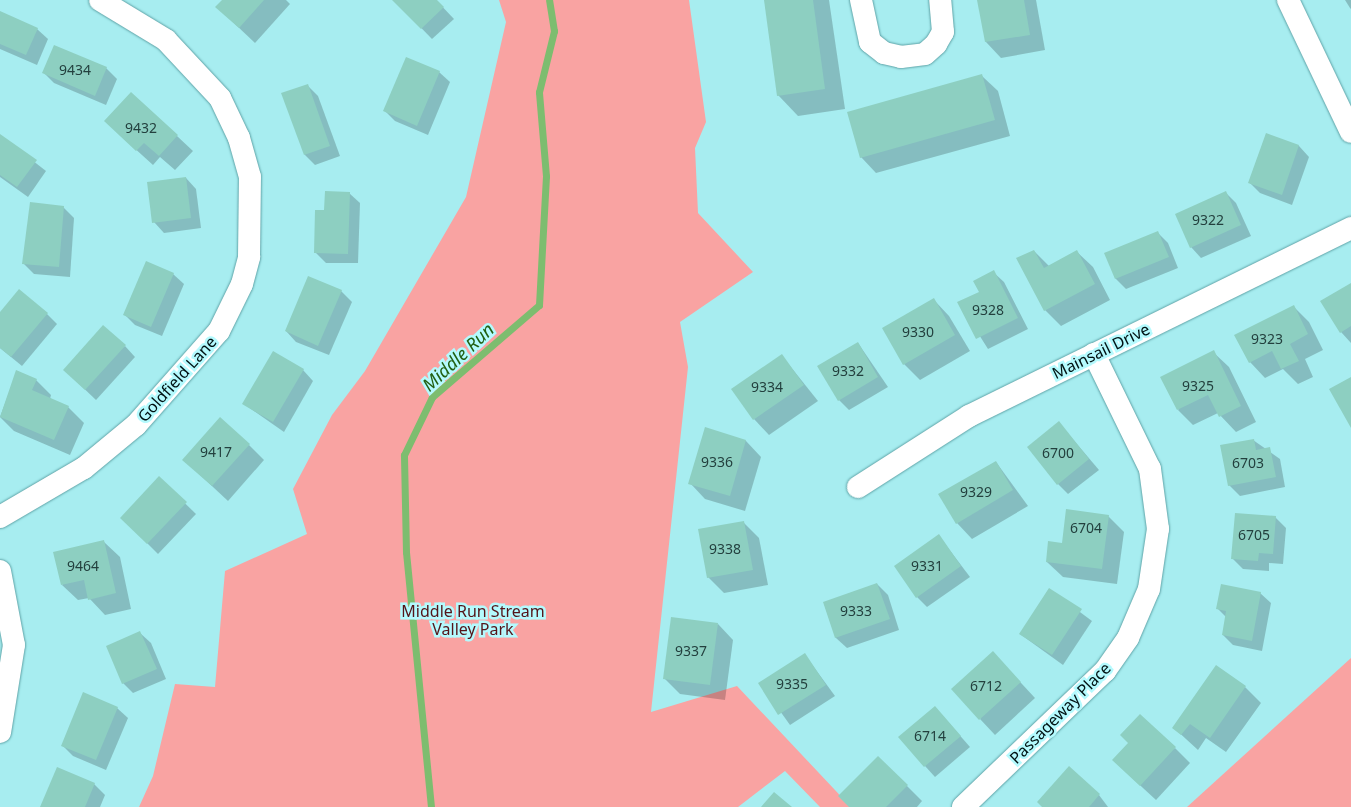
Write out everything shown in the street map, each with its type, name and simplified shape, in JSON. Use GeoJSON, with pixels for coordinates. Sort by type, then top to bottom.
{"type":"FeatureCollection","features":[{"type":"Feature","properties":{"kind":"street","name":"Goldfield Lane"},"geometry":{"type":"LineString","coordinates":[[0,517],[84,468],[136,426],[219,331],[242,284],[249,257],[250,177],[239,138],[220,98],[166,40],[100,0]]}},
{"type":"Feature","properties":{"kind":"street"},"geometry":{"type":"LineString","coordinates":[[861,0],[870,42],[884,53],[901,58],[925,54],[936,44],[943,32],[940,0]]}},
{"type":"Feature","properties":{"kind":"street"},"geometry":{"type":"LineString","coordinates":[[1288,0],[1351,132]]}},
{"type":"Feature","properties":{"kind":"street","name":"Mainsail Drive"},"geometry":{"type":"LineString","coordinates":[[858,487],[969,416],[1351,228]]}},
{"type":"Feature","properties":{"kind":"street","name":"Passageway Place"},"geometry":{"type":"LineString","coordinates":[[963,807],[1106,671],[1128,638],[1149,589],[1158,529],[1150,469],[1094,354]]}},
{"type":"Feature","properties":{"kind":"street"},"geometry":{"type":"LineString","coordinates":[[0,571],[14,645],[0,732]]}},
{"type":"Feature","properties":{"kind":"green space","name":"Middle Run Stream Valley Park"},"geometry":{"type":"Polygon","coordinates":[[[499,0],[689,0],[706,122],[695,148],[698,213],[753,272],[680,322],[688,367],[651,712],[737,686],[851,807],[820,807],[785,771],[738,807],[139,807],[153,776],[175,684],[215,687],[225,571],[307,534],[293,489],[332,415],[365,371],[466,197],[506,22],[499,0]]]}},
{"type":"Feature","properties":{"kind":"green space"},"geometry":{"type":"Polygon","coordinates":[[[1351,658],[1351,807],[1187,807],[1351,658]]]}},
{"type":"Feature","properties":{"kind":"building"},"geometry":{"type":"Polygon","coordinates":[[[222,0],[264,0],[239,28],[215,7],[222,0]]]}},
{"type":"Feature","properties":{"kind":"building"},"geometry":{"type":"Polygon","coordinates":[[[392,0],[437,0],[444,7],[421,29],[392,0]]]}},
{"type":"Feature","properties":{"kind":"building"},"geometry":{"type":"Polygon","coordinates":[[[764,0],[813,0],[825,89],[777,96],[764,0]]]}},
{"type":"Feature","properties":{"kind":"building"},"geometry":{"type":"Polygon","coordinates":[[[977,0],[1024,0],[1030,35],[985,42],[977,0]]]}},
{"type":"Feature","properties":{"kind":"building"},"geometry":{"type":"Polygon","coordinates":[[[0,11],[38,28],[26,55],[0,44],[0,11]]]}},
{"type":"Feature","properties":{"kind":"building"},"geometry":{"type":"Polygon","coordinates":[[[54,45],[107,67],[95,96],[42,73],[54,45]]]}},
{"type":"Feature","properties":{"kind":"building"},"geometry":{"type":"Polygon","coordinates":[[[406,57],[440,71],[417,126],[383,111],[406,57]]]}},
{"type":"Feature","properties":{"kind":"building"},"geometry":{"type":"Polygon","coordinates":[[[982,74],[995,120],[860,158],[847,112],[982,74]]]}},
{"type":"Feature","properties":{"kind":"building"},"geometry":{"type":"Polygon","coordinates":[[[308,84],[330,146],[304,155],[281,93],[308,84]]]}},
{"type":"Feature","properties":{"kind":"building"},"geometry":{"type":"Polygon","coordinates":[[[131,92],[178,135],[159,156],[144,143],[136,151],[104,121],[131,92]]]}},
{"type":"Feature","properties":{"kind":"building"},"geometry":{"type":"Polygon","coordinates":[[[1266,133],[1299,145],[1282,195],[1248,183],[1266,133]]]}},
{"type":"Feature","properties":{"kind":"building"},"geometry":{"type":"Polygon","coordinates":[[[0,134],[37,160],[17,187],[0,175],[0,134]]]}},
{"type":"Feature","properties":{"kind":"building"},"geometry":{"type":"Polygon","coordinates":[[[186,177],[191,218],[152,223],[147,182],[186,177]]]}},
{"type":"Feature","properties":{"kind":"building"},"geometry":{"type":"Polygon","coordinates":[[[325,191],[350,192],[348,254],[314,253],[315,210],[324,210],[325,191]]]}},
{"type":"Feature","properties":{"kind":"building"},"geometry":{"type":"Polygon","coordinates":[[[1226,191],[1241,225],[1190,248],[1175,214],[1226,191]]]}},
{"type":"Feature","properties":{"kind":"building"},"geometry":{"type":"Polygon","coordinates":[[[30,202],[64,206],[59,267],[22,264],[30,202]]]}},
{"type":"Feature","properties":{"kind":"building"},"geometry":{"type":"Polygon","coordinates":[[[1158,231],[1169,257],[1115,279],[1104,253],[1158,231]]]}},
{"type":"Feature","properties":{"kind":"building"},"geometry":{"type":"Polygon","coordinates":[[[1034,250],[1044,268],[1077,250],[1095,284],[1044,311],[1016,258],[1034,250]]]}},
{"type":"Feature","properties":{"kind":"building"},"geometry":{"type":"Polygon","coordinates":[[[146,261],[174,273],[151,327],[123,315],[146,261]]]}},
{"type":"Feature","properties":{"kind":"building"},"geometry":{"type":"Polygon","coordinates":[[[994,270],[1018,318],[976,339],[957,302],[979,292],[973,281],[994,270]]]}},
{"type":"Feature","properties":{"kind":"building"},"geometry":{"type":"Polygon","coordinates":[[[308,276],[342,290],[318,346],[285,331],[308,276]]]}},
{"type":"Feature","properties":{"kind":"building"},"geometry":{"type":"Polygon","coordinates":[[[1351,283],[1351,326],[1340,333],[1320,301],[1351,283]]]}},
{"type":"Feature","properties":{"kind":"building"},"geometry":{"type":"Polygon","coordinates":[[[19,289],[48,313],[11,357],[0,348],[0,312],[19,289]]]}},
{"type":"Feature","properties":{"kind":"building"},"geometry":{"type":"Polygon","coordinates":[[[934,298],[955,335],[903,365],[882,328],[934,298]]]}},
{"type":"Feature","properties":{"kind":"building"},"geometry":{"type":"Polygon","coordinates":[[[1294,305],[1308,334],[1290,344],[1299,361],[1281,369],[1272,351],[1249,363],[1234,335],[1294,305]]]}},
{"type":"Feature","properties":{"kind":"building"},"geometry":{"type":"Polygon","coordinates":[[[103,325],[126,345],[85,390],[63,370],[103,325]]]}},
{"type":"Feature","properties":{"kind":"building"},"geometry":{"type":"Polygon","coordinates":[[[858,342],[878,377],[838,401],[817,366],[858,342]]]}},
{"type":"Feature","properties":{"kind":"building"},"geometry":{"type":"Polygon","coordinates":[[[1214,350],[1241,406],[1219,417],[1208,395],[1177,410],[1160,377],[1214,350]]]}},
{"type":"Feature","properties":{"kind":"building"},"geometry":{"type":"Polygon","coordinates":[[[273,351],[304,369],[273,422],[242,404],[273,351]]]}},
{"type":"Feature","properties":{"kind":"building"},"geometry":{"type":"Polygon","coordinates":[[[782,354],[804,385],[753,420],[731,389],[782,354]]]}},
{"type":"Feature","properties":{"kind":"building"},"geometry":{"type":"Polygon","coordinates":[[[16,370],[37,379],[32,390],[69,406],[54,440],[0,417],[16,370]]]}},
{"type":"Feature","properties":{"kind":"building"},"geometry":{"type":"Polygon","coordinates":[[[1351,377],[1351,428],[1329,389],[1351,377]]]}},
{"type":"Feature","properties":{"kind":"building"},"geometry":{"type":"Polygon","coordinates":[[[220,417],[250,444],[212,486],[182,460],[220,417]]]}},
{"type":"Feature","properties":{"kind":"building"},"geometry":{"type":"Polygon","coordinates":[[[1059,421],[1089,459],[1057,485],[1027,447],[1059,421]]]}},
{"type":"Feature","properties":{"kind":"building"},"geometry":{"type":"Polygon","coordinates":[[[705,427],[746,440],[730,496],[688,484],[705,427]]]}},
{"type":"Feature","properties":{"kind":"building"},"geometry":{"type":"Polygon","coordinates":[[[1254,439],[1256,450],[1270,447],[1276,477],[1228,486],[1220,445],[1254,439]]]}},
{"type":"Feature","properties":{"kind":"building"},"geometry":{"type":"Polygon","coordinates":[[[996,461],[1013,490],[956,524],[938,494],[996,461]]]}},
{"type":"Feature","properties":{"kind":"building"},"geometry":{"type":"Polygon","coordinates":[[[159,476],[187,502],[147,544],[120,518],[159,476]]]}},
{"type":"Feature","properties":{"kind":"building"},"geometry":{"type":"Polygon","coordinates":[[[1066,509],[1109,515],[1102,569],[1046,562],[1048,541],[1062,543],[1066,509]]]}},
{"type":"Feature","properties":{"kind":"building"},"geometry":{"type":"Polygon","coordinates":[[[1235,513],[1276,516],[1273,554],[1259,553],[1258,561],[1231,559],[1235,513]]]}},
{"type":"Feature","properties":{"kind":"building"},"geometry":{"type":"Polygon","coordinates":[[[744,521],[753,570],[707,578],[698,529],[744,521]]]}},
{"type":"Feature","properties":{"kind":"building"},"geometry":{"type":"Polygon","coordinates":[[[939,534],[961,566],[916,598],[894,566],[939,534]]]}},
{"type":"Feature","properties":{"kind":"building"},"geometry":{"type":"Polygon","coordinates":[[[104,540],[116,593],[88,600],[84,580],[61,585],[53,552],[104,540]]]}},
{"type":"Feature","properties":{"kind":"building"},"geometry":{"type":"Polygon","coordinates":[[[877,583],[890,619],[835,638],[823,602],[877,583]]]}},
{"type":"Feature","properties":{"kind":"building"},"geometry":{"type":"Polygon","coordinates":[[[1221,584],[1261,592],[1252,641],[1222,635],[1226,611],[1216,609],[1221,584]]]}},
{"type":"Feature","properties":{"kind":"building"},"geometry":{"type":"Polygon","coordinates":[[[1049,588],[1082,609],[1052,655],[1019,634],[1049,588]]]}},
{"type":"Feature","properties":{"kind":"building"},"geometry":{"type":"Polygon","coordinates":[[[671,617],[718,623],[710,685],[663,679],[671,617]]]}},
{"type":"Feature","properties":{"kind":"building"},"geometry":{"type":"Polygon","coordinates":[[[140,631],[157,669],[122,684],[106,646],[140,631]]]}},
{"type":"Feature","properties":{"kind":"building"},"geometry":{"type":"Polygon","coordinates":[[[993,651],[1021,682],[979,720],[951,689],[993,651]]]}},
{"type":"Feature","properties":{"kind":"building"},"geometry":{"type":"Polygon","coordinates":[[[805,653],[826,685],[778,715],[758,683],[805,653]]]}},
{"type":"Feature","properties":{"kind":"building"},"geometry":{"type":"Polygon","coordinates":[[[1216,665],[1246,686],[1210,738],[1190,724],[1181,735],[1172,728],[1216,665]]]}},
{"type":"Feature","properties":{"kind":"building"},"geometry":{"type":"Polygon","coordinates":[[[83,692],[118,707],[96,760],[61,746],[83,692]]]}},
{"type":"Feature","properties":{"kind":"building"},"geometry":{"type":"Polygon","coordinates":[[[935,706],[961,736],[924,767],[898,737],[935,706]]]}},
{"type":"Feature","properties":{"kind":"building"},"geometry":{"type":"Polygon","coordinates":[[[1140,714],[1176,747],[1140,786],[1112,760],[1128,743],[1120,735],[1140,714]]]}},
{"type":"Feature","properties":{"kind":"building"},"geometry":{"type":"Polygon","coordinates":[[[878,756],[908,785],[886,807],[849,807],[838,796],[878,756]]]}},
{"type":"Feature","properties":{"kind":"building"},"geometry":{"type":"Polygon","coordinates":[[[1069,766],[1100,794],[1089,807],[1042,807],[1037,802],[1069,766]]]}},
{"type":"Feature","properties":{"kind":"building"},"geometry":{"type":"Polygon","coordinates":[[[57,767],[95,783],[85,807],[40,807],[57,767]]]}},
{"type":"Feature","properties":{"kind":"building"},"geometry":{"type":"Polygon","coordinates":[[[774,792],[792,807],[761,807],[774,792]]]}},
{"type":"Feature","properties":{"kind":"waterway","name":"Middle Run"},"geometry":{"type":"LineString","coordinates":[[431,807],[406,552],[404,455],[432,397],[539,305],[546,176],[539,92],[554,31],[549,0]]}}]}
